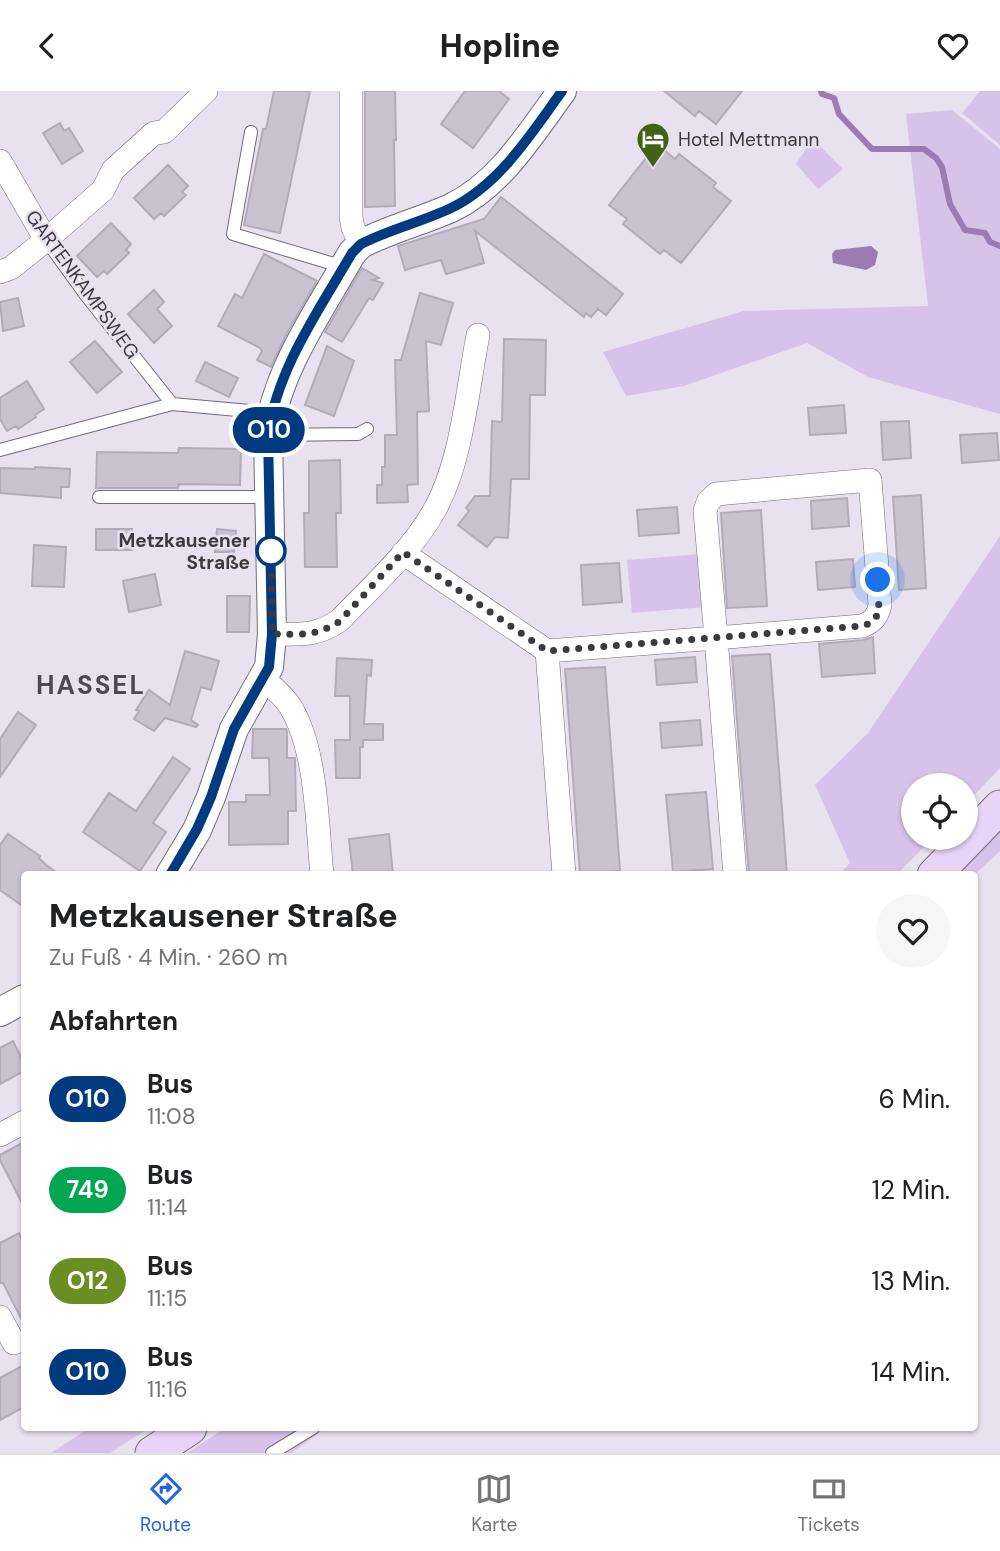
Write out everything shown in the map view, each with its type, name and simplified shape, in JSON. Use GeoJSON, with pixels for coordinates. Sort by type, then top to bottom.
{"type":"FeatureCollection","features":[{"type":"Feature","properties":{"kind":"main road"},"geometry":{"type":"LineString","coordinates":[[938,871],[1000,807]]}},
{"type":"Feature","properties":{"kind":"main road"},"geometry":{"type":"LineString","coordinates":[[152,1453],[185,1431]]}},
{"type":"Feature","properties":{"kind":"street"},"geometry":{"type":"LineString","coordinates":[[0,272],[11,268],[103,190],[113,170],[154,133],[164,132],[206,91]]}},
{"type":"Feature","properties":{"kind":"street"},"geometry":{"type":"LineString","coordinates":[[351,91],[351,217],[361,244]]}},
{"type":"Feature","properties":{"kind":"street"},"geometry":{"type":"LineString","coordinates":[[172,871],[197,829],[234,729],[269,667],[272,634],[270,424],[277,393],[310,326],[352,253],[361,244],[451,208],[477,193],[492,180],[562,91]]}},
{"type":"Feature","properties":{"kind":"street","name":"GARTENKAMPSWEG"},"geometry":{"type":"LineString","coordinates":[[0,161],[46,240]]}},
{"type":"Feature","properties":{"kind":"street"},"geometry":{"type":"LineString","coordinates":[[272,634],[313,634],[340,621],[403,552],[433,512],[452,469],[478,335]]}},
{"type":"Feature","properties":{"kind":"street"},"geometry":{"type":"LineString","coordinates":[[403,552],[547,651],[716,638],[862,626],[871,623],[879,613],[880,604],[870,480],[724,491],[708,502],[705,511],[716,638],[735,871]]}},
{"type":"Feature","properties":{"kind":"street"},"geometry":{"type":"LineString","coordinates":[[547,651],[564,871]]}},
{"type":"Feature","properties":{"kind":"street"},"geometry":{"type":"LineString","coordinates":[[264,679],[289,704],[302,730],[310,764],[322,871]]}},
{"type":"Feature","properties":{"kind":"street"},"geometry":{"type":"LineString","coordinates":[[0,1012],[21,1001]]}},
{"type":"Feature","properties":{"kind":"street"},"geometry":{"type":"LineString","coordinates":[[0,1135],[21,1124]]}},
{"type":"Feature","properties":{"kind":"street"},"geometry":{"type":"LineString","coordinates":[[0,1317],[13,1344]]}},
{"type":"Feature","properties":{"kind":"lane"},"geometry":{"type":"LineString","coordinates":[[251,132],[233,233],[344,267]]}},
{"type":"Feature","properties":{"kind":"lane","name":"GARTENKAMPSWEG"},"geometry":{"type":"LineString","coordinates":[[46,240],[172,404]]}},
{"type":"Feature","properties":{"kind":"lane"},"geometry":{"type":"LineString","coordinates":[[0,450],[172,404],[270,424],[358,434],[367,429]]}},
{"type":"Feature","properties":{"kind":"lane"},"geometry":{"type":"LineString","coordinates":[[99,497],[270,497]]}},
{"type":"Feature","properties":{"kind":"lane"},"geometry":{"type":"LineString","coordinates":[[272,1453],[308,1431]]}},
{"type":"Feature","properties":{"kind":"shaded area"},"geometry":{"type":"Polygon","coordinates":[[[980,91],[1000,91],[1000,145],[962,113],[980,91]]]}},
{"type":"Feature","properties":{"kind":"shaded area"},"geometry":{"type":"Polygon","coordinates":[[[952,110],[1000,149],[1000,414],[868,377],[807,343],[684,386],[626,396],[603,352],[744,311],[928,306],[906,114],[952,110]]]}},
{"type":"Feature","properties":{"kind":"shaded area"},"geometry":{"type":"Polygon","coordinates":[[[813,139],[843,169],[818,189],[796,164],[813,139]]]}},
{"type":"Feature","properties":{"kind":"shaded area"},"geometry":{"type":"Polygon","coordinates":[[[871,246],[878,252],[875,265],[866,270],[833,263],[832,254],[835,250],[871,246]]]}},
{"type":"Feature","properties":{"kind":"shaded area"},"geometry":{"type":"Polygon","coordinates":[[[1000,536],[1000,768],[978,791],[978,773],[901,773],[901,850],[921,850],[900,871],[842,871],[850,863],[815,785],[868,733],[1000,536]]]}},
{"type":"Feature","properties":{"kind":"shaded area"},"geometry":{"type":"Polygon","coordinates":[[[700,554],[705,607],[632,613],[627,560],[700,554]]]}},
{"type":"Feature","properties":{"kind":"shaded area"},"geometry":{"type":"Polygon","coordinates":[[[1000,827],[1000,851],[978,871],[957,871],[1000,827]]]}},
{"type":"Feature","properties":{"kind":"shaded area"},"geometry":{"type":"Polygon","coordinates":[[[84,1431],[144,1431],[110,1453],[51,1453],[84,1431]]]}},
{"type":"Feature","properties":{"kind":"shaded area"},"geometry":{"type":"Polygon","coordinates":[[[220,1431],[322,1431],[291,1453],[187,1453],[220,1431]]]}},
{"type":"Feature","properties":{"kind":"building"},"geometry":{"type":"Polygon","coordinates":[[[274,91],[310,91],[280,233],[244,225],[263,129],[266,129],[274,91]]]}},
{"type":"Feature","properties":{"kind":"building"},"geometry":{"type":"Polygon","coordinates":[[[365,91],[395,91],[395,206],[365,207],[365,91]]]}},
{"type":"Feature","properties":{"kind":"building"},"geometry":{"type":"Polygon","coordinates":[[[465,91],[499,91],[509,99],[473,148],[441,124],[465,91]]]}},
{"type":"Feature","properties":{"kind":"building"},"geometry":{"type":"Polygon","coordinates":[[[664,91],[742,91],[716,124],[699,111],[695,116],[664,91]]]}},
{"type":"Feature","properties":{"kind":"building"},"geometry":{"type":"Polygon","coordinates":[[[60,123],[64,131],[69,128],[83,151],[62,164],[43,133],[60,123]]]}},
{"type":"Feature","properties":{"kind":"building"},"geometry":{"type":"Polygon","coordinates":[[[657,144],[675,159],[679,154],[716,183],[713,187],[731,201],[681,263],[664,250],[660,254],[623,224],[627,219],[609,205],[657,144]]]}},
{"type":"Feature","properties":{"kind":"building"},"geometry":{"type":"Polygon","coordinates":[[[168,165],[188,186],[182,192],[186,195],[164,216],[161,213],[154,219],[134,198],[168,165]]]}},
{"type":"Feature","properties":{"kind":"building"},"geometry":{"type":"Polygon","coordinates":[[[501,197],[623,294],[606,315],[598,309],[591,317],[586,313],[584,317],[475,231],[484,263],[446,274],[441,260],[405,270],[398,246],[484,219],[501,197]]]}},
{"type":"Feature","properties":{"kind":"building"},"geometry":{"type":"Polygon","coordinates":[[[111,223],[131,244],[126,250],[129,253],[107,274],[104,271],[97,277],[77,256],[111,223]]]}},
{"type":"Feature","properties":{"kind":"building"},"geometry":{"type":"Polygon","coordinates":[[[264,254],[317,281],[271,367],[257,360],[262,351],[260,348],[218,326],[235,294],[242,298],[264,254]]]}},
{"type":"Feature","properties":{"kind":"building"},"geometry":{"type":"Polygon","coordinates":[[[362,268],[379,278],[372,280],[383,283],[373,300],[369,298],[342,342],[325,332],[362,268]]]}},
{"type":"Feature","properties":{"kind":"building"},"geometry":{"type":"Polygon","coordinates":[[[154,290],[164,302],[157,309],[172,326],[154,343],[128,314],[154,290]]]}},
{"type":"Feature","properties":{"kind":"building"},"geometry":{"type":"Polygon","coordinates":[[[420,293],[453,303],[441,345],[426,341],[429,411],[417,412],[418,484],[407,485],[408,502],[377,503],[377,485],[382,485],[382,467],[385,467],[385,435],[397,435],[395,360],[401,360],[420,293]]]}},
{"type":"Feature","properties":{"kind":"building"},"geometry":{"type":"Polygon","coordinates":[[[18,298],[24,326],[3,331],[0,302],[18,298]]]}},
{"type":"Feature","properties":{"kind":"building"},"geometry":{"type":"Polygon","coordinates":[[[504,339],[546,340],[545,395],[530,395],[529,479],[511,479],[508,538],[495,537],[487,547],[458,525],[469,511],[466,508],[475,496],[490,496],[492,421],[502,422],[504,339]]]}},
{"type":"Feature","properties":{"kind":"building"},"geometry":{"type":"Polygon","coordinates":[[[95,341],[122,372],[97,393],[70,362],[95,341]]]}},
{"type":"Feature","properties":{"kind":"building"},"geometry":{"type":"Polygon","coordinates":[[[327,346],[354,361],[334,416],[305,405],[327,346]]]}},
{"type":"Feature","properties":{"kind":"building"},"geometry":{"type":"Polygon","coordinates":[[[205,362],[238,378],[229,397],[196,381],[205,362]]]}},
{"type":"Feature","properties":{"kind":"building"},"geometry":{"type":"Polygon","coordinates":[[[27,381],[44,409],[18,429],[16,426],[7,431],[0,419],[0,398],[27,381]]]}},
{"type":"Feature","properties":{"kind":"building"},"geometry":{"type":"Polygon","coordinates":[[[844,405],[846,433],[810,435],[808,408],[844,405]]]}},
{"type":"Feature","properties":{"kind":"building"},"geometry":{"type":"Polygon","coordinates":[[[909,421],[911,458],[883,460],[881,422],[909,421]]]}},
{"type":"Feature","properties":{"kind":"building"},"geometry":{"type":"Polygon","coordinates":[[[997,433],[999,460],[962,463],[960,435],[997,433]]]}},
{"type":"Feature","properties":{"kind":"building"},"geometry":{"type":"Polygon","coordinates":[[[179,448],[241,449],[240,485],[179,484],[178,488],[96,488],[97,452],[178,453],[179,448]]]}},
{"type":"Feature","properties":{"kind":"building"},"geometry":{"type":"Polygon","coordinates":[[[340,460],[341,513],[336,513],[337,567],[305,567],[304,513],[309,513],[309,461],[340,460]]]}},
{"type":"Feature","properties":{"kind":"building"},"geometry":{"type":"Polygon","coordinates":[[[0,468],[70,469],[69,487],[61,487],[61,498],[0,493],[0,468]]]}},
{"type":"Feature","properties":{"kind":"building"},"geometry":{"type":"Polygon","coordinates":[[[921,495],[926,588],[899,590],[893,497],[921,495]]]}},
{"type":"Feature","properties":{"kind":"building"},"geometry":{"type":"Polygon","coordinates":[[[847,498],[849,526],[812,529],[811,501],[847,498]]]}},
{"type":"Feature","properties":{"kind":"building"},"geometry":{"type":"Polygon","coordinates":[[[677,507],[679,533],[639,536],[637,510],[677,507]]]}},
{"type":"Feature","properties":{"kind":"building"},"geometry":{"type":"Polygon","coordinates":[[[761,510],[767,606],[727,608],[721,513],[761,510]]]}},
{"type":"Feature","properties":{"kind":"building"},"geometry":{"type":"Polygon","coordinates":[[[96,529],[132,529],[132,550],[96,550],[96,529]]]}},
{"type":"Feature","properties":{"kind":"building"},"geometry":{"type":"Polygon","coordinates":[[[217,529],[236,531],[234,552],[215,552],[217,529]]]}},
{"type":"Feature","properties":{"kind":"building"},"geometry":{"type":"Polygon","coordinates":[[[34,545],[66,547],[64,587],[32,586],[34,545]]]}},
{"type":"Feature","properties":{"kind":"building"},"geometry":{"type":"Polygon","coordinates":[[[853,559],[855,587],[818,590],[816,562],[853,559]]]}},
{"type":"Feature","properties":{"kind":"building"},"geometry":{"type":"Polygon","coordinates":[[[619,563],[622,602],[583,605],[581,565],[619,563]]]}},
{"type":"Feature","properties":{"kind":"building"},"geometry":{"type":"Polygon","coordinates":[[[155,574],[161,605],[129,612],[123,581],[155,574]]]}},
{"type":"Feature","properties":{"kind":"building"},"geometry":{"type":"Polygon","coordinates":[[[227,596],[250,596],[249,632],[227,632],[227,596]]]}},
{"type":"Feature","properties":{"kind":"building"},"geometry":{"type":"Polygon","coordinates":[[[873,637],[875,673],[822,677],[819,644],[873,637]]]}},
{"type":"Feature","properties":{"kind":"building"},"geometry":{"type":"Polygon","coordinates":[[[185,651],[219,661],[211,690],[201,687],[191,720],[198,725],[196,727],[165,718],[154,731],[134,719],[139,711],[136,710],[149,690],[170,705],[185,651]]]}},
{"type":"Feature","properties":{"kind":"building"},"geometry":{"type":"Polygon","coordinates":[[[770,654],[787,871],[749,871],[732,656],[770,654]]]}},
{"type":"Feature","properties":{"kind":"building"},"geometry":{"type":"Polygon","coordinates":[[[695,657],[697,682],[657,685],[655,660],[695,657]]]}},
{"type":"Feature","properties":{"kind":"building"},"geometry":{"type":"Polygon","coordinates":[[[337,658],[372,660],[371,676],[367,675],[364,724],[383,724],[383,740],[363,740],[363,747],[360,747],[360,778],[336,778],[335,740],[350,740],[350,696],[335,696],[337,658]]]}},
{"type":"Feature","properties":{"kind":"building"},"geometry":{"type":"Polygon","coordinates":[[[605,667],[620,871],[580,871],[565,669],[605,667]]]}},
{"type":"Feature","properties":{"kind":"building"},"geometry":{"type":"Polygon","coordinates":[[[18,712],[36,725],[0,777],[0,739],[18,712]]]}},
{"type":"Feature","properties":{"kind":"building"},"geometry":{"type":"Polygon","coordinates":[[[700,720],[702,745],[662,748],[660,723],[700,720]]]}},
{"type":"Feature","properties":{"kind":"building"},"geometry":{"type":"Polygon","coordinates":[[[253,729],[286,729],[287,758],[295,758],[296,811],[288,811],[288,844],[229,845],[229,802],[246,802],[246,795],[270,795],[269,758],[252,758],[253,729]]]}},
{"type":"Feature","properties":{"kind":"building"},"geometry":{"type":"Polygon","coordinates":[[[173,757],[190,769],[153,823],[166,832],[140,871],[83,832],[109,793],[136,811],[173,757]]]}},
{"type":"Feature","properties":{"kind":"building"},"geometry":{"type":"Polygon","coordinates":[[[706,792],[713,869],[673,871],[666,795],[706,792]]]}},
{"type":"Feature","properties":{"kind":"building"},"geometry":{"type":"Polygon","coordinates":[[[8,834],[40,856],[39,858],[55,871],[21,871],[21,905],[0,890],[0,845],[8,834]]]}},
{"type":"Feature","properties":{"kind":"building"},"geometry":{"type":"Polygon","coordinates":[[[389,834],[393,871],[353,871],[349,839],[389,834]]]}},
{"type":"Feature","properties":{"kind":"building"},"geometry":{"type":"Polygon","coordinates":[[[13,1041],[21,1057],[21,1073],[0,1084],[0,1048],[13,1041]]]}},
{"type":"Feature","properties":{"kind":"building"},"geometry":{"type":"Polygon","coordinates":[[[21,1144],[21,1201],[0,1160],[0,1155],[21,1144]]]}},
{"type":"Feature","properties":{"kind":"building"},"geometry":{"type":"Polygon","coordinates":[[[19,1233],[21,1237],[21,1318],[3,1283],[0,1283],[0,1243],[19,1233]]]}},
{"type":"Feature","properties":{"kind":"building"},"geometry":{"type":"Polygon","coordinates":[[[21,1367],[21,1409],[0,1420],[0,1378],[21,1367]]]}},
{"type":"Feature","properties":{"kind":"waterway"},"geometry":{"type":"LineString","coordinates":[[821,91],[822,94],[834,98],[839,114],[872,149],[924,149],[936,158],[942,167],[950,204],[965,230],[985,233],[990,242],[1000,246]]}},
{"type":"Feature","properties":{"kind":"bus line","name":"O10"},"geometry":{"type":"LineString","coordinates":[[173,871],[211,797],[234,729],[269,667],[272,634],[268,435],[277,393],[310,326],[352,253],[361,244],[451,208],[477,193],[508,161],[562,91]]}},
{"type":"Feature","properties":{"kind":"place","name":"Hotel Mettmann"},"geometry":{"type":"Point","coordinates":[653,169]}},
{"type":"Feature","properties":{"kind":"place","name":"Metzkausener Straße"},"geometry":{"type":"Point","coordinates":[271,551]}},
{"type":"Feature","properties":{"kind":"district","name":"HASSEL"},"geometry":{"type":"Point","coordinates":[91,685]}},
{"type":"Feature","properties":{"kind":"route"},"geometry":{"type":"LineString","coordinates":[[271,551],[272,634],[313,634],[328,629],[340,621],[403,552],[547,651],[862,626],[871,623],[879,613],[878,580]]}}]}
